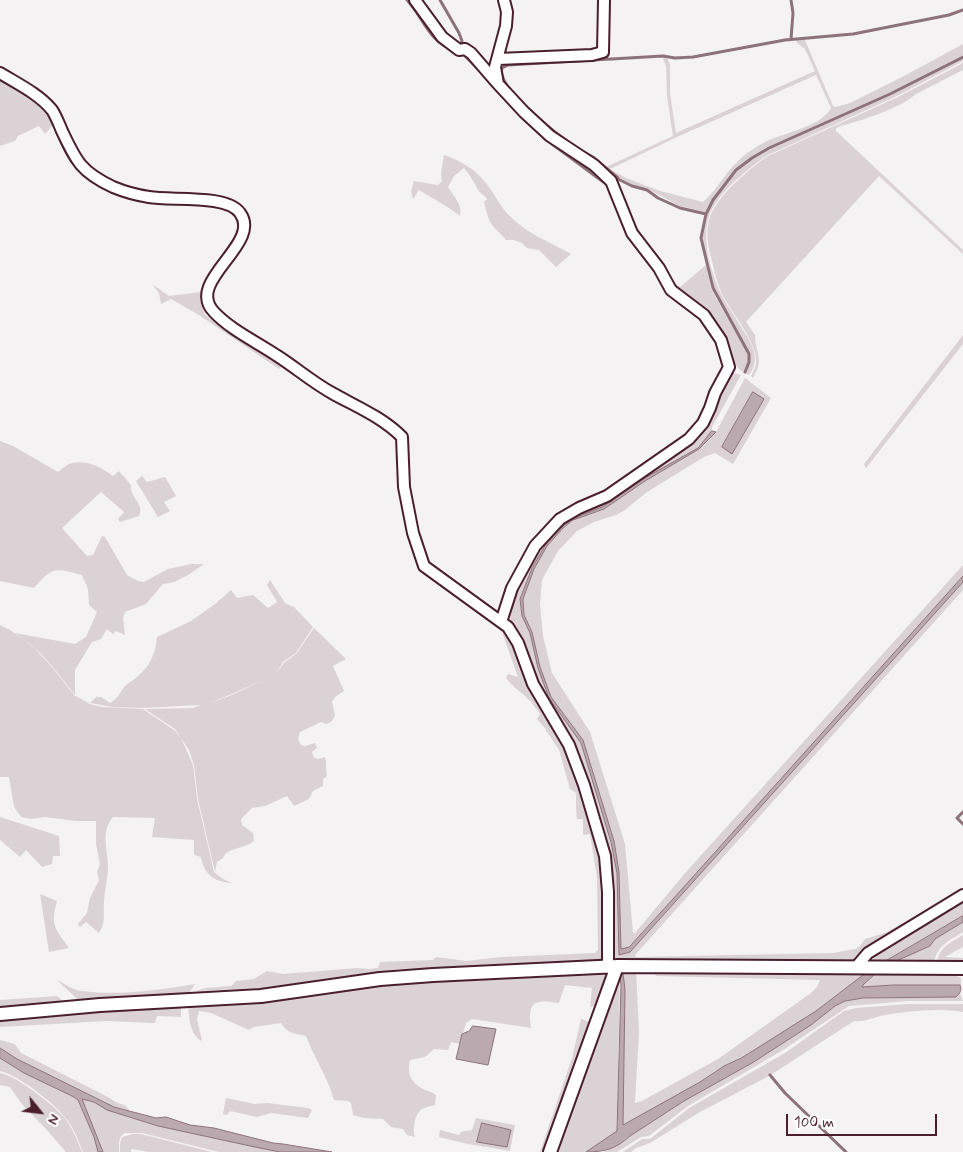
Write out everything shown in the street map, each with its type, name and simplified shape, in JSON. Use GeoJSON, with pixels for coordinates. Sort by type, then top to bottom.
{"type":"FeatureCollection","features":[{"type":"Feature","properties":{"kind":"main road"},"geometry":{"type":"LineString","coordinates":[[550,1152],[614,966]]}},
{"type":"Feature","properties":{"kind":"main road"},"geometry":{"type":"LineString","coordinates":[[0,1014],[100,1005],[261,996],[398,978],[614,966],[963,968]]}},
{"type":"Feature","properties":{"kind":"street"},"geometry":{"type":"LineString","coordinates":[[415,0],[442,37],[459,50],[465,49],[471,54],[524,112],[550,136],[594,166],[611,182],[632,233],[658,268],[671,290],[704,316],[721,340],[729,366],[714,393],[703,423],[689,439],[607,496],[578,508],[560,519],[535,546],[512,588],[501,622]]}},
{"type":"Feature","properties":{"kind":"street"},"geometry":{"type":"LineString","coordinates":[[498,84],[495,67],[506,26],[507,12],[504,0]]}},
{"type":"Feature","properties":{"kind":"street"},"geometry":{"type":"LineString","coordinates":[[498,59],[592,55],[603,52],[604,0]]}},
{"type":"Feature","properties":{"kind":"street"},"geometry":{"type":"LineString","coordinates":[[0,73],[42,100],[53,112],[72,153],[80,166],[92,176],[129,193],[151,198],[222,202],[234,207],[244,221],[244,230],[207,291],[207,303],[213,311],[236,330],[330,392],[390,425],[402,437],[404,487],[413,533],[424,566],[508,627],[518,643],[533,684],[569,745],[584,785],[605,856],[614,966]]}},
{"type":"Feature","properties":{"kind":"street"},"geometry":{"type":"LineString","coordinates":[[862,967],[868,954],[963,895]]}},
{"type":"Feature","properties":{"kind":"shaded area"},"geometry":{"type":"Polygon","coordinates":[[[796,40],[805,40],[833,106],[836,107],[850,103],[963,44],[963,55],[889,93],[758,153],[724,183],[705,212],[680,206],[648,189],[633,185],[618,177],[606,167],[673,136],[667,96],[666,66],[663,58],[667,58],[670,64],[670,94],[676,133],[815,71],[805,49],[796,40]],[[816,75],[610,169],[626,178],[660,191],[703,202],[733,166],[748,152],[767,141],[820,120],[831,108],[816,75]]]}},
{"type":"Feature","properties":{"kind":"shaded area"},"geometry":{"type":"Polygon","coordinates":[[[963,58],[963,61],[897,96],[768,155],[733,183],[717,201],[711,210],[706,228],[707,247],[711,267],[721,294],[747,336],[754,352],[753,369],[749,375],[745,373],[750,362],[750,354],[713,288],[702,238],[707,214],[714,200],[737,171],[752,158],[890,95],[963,58]]]}},
{"type":"Feature","properties":{"kind":"shaded area"},"geometry":{"type":"Polygon","coordinates":[[[963,63],[963,70],[916,94],[901,104],[836,128],[836,131],[963,250],[963,254],[879,176],[746,322],[755,335],[759,360],[757,371],[753,378],[751,376],[756,362],[753,346],[722,294],[709,248],[707,237],[709,220],[718,202],[734,184],[768,156],[898,97],[963,63]]]}},
{"type":"Feature","properties":{"kind":"shaded area"},"geometry":{"type":"Polygon","coordinates":[[[0,77],[37,102],[49,115],[54,124],[45,134],[39,126],[18,136],[15,141],[0,146],[0,77]]]}},
{"type":"Feature","properties":{"kind":"shaded area"},"geometry":{"type":"Polygon","coordinates":[[[444,155],[462,163],[477,174],[486,183],[509,216],[520,225],[571,254],[556,267],[539,250],[527,248],[522,243],[514,240],[506,240],[491,223],[484,202],[487,199],[479,191],[464,168],[454,176],[448,187],[459,205],[460,216],[419,190],[413,199],[411,191],[414,181],[438,185],[442,181],[441,173],[444,155]]]}},
{"type":"Feature","properties":{"kind":"shaded area"},"geometry":{"type":"Polygon","coordinates":[[[706,265],[711,289],[748,355],[748,361],[743,372],[733,361],[723,340],[670,283],[673,281],[680,287],[706,265]]]}},
{"type":"Feature","properties":{"kind":"shaded area"},"geometry":{"type":"Polygon","coordinates":[[[152,284],[169,296],[201,292],[200,299],[205,315],[282,365],[279,369],[199,315],[171,299],[161,304],[159,293],[152,284]]]}},
{"type":"Feature","properties":{"kind":"shaded area"},"geometry":{"type":"Polygon","coordinates":[[[963,335],[963,344],[866,468],[864,464],[963,335]]]}},
{"type":"Feature","properties":{"kind":"shaded area"},"geometry":{"type":"Polygon","coordinates":[[[730,373],[741,375],[712,427],[709,436],[698,448],[602,507],[572,519],[546,544],[532,568],[520,599],[522,616],[530,633],[538,668],[549,698],[581,743],[611,842],[617,873],[619,955],[630,952],[963,582],[963,590],[635,955],[636,957],[833,953],[855,949],[865,939],[885,933],[963,889],[963,893],[858,960],[634,961],[620,960],[613,957],[605,847],[548,707],[511,624],[510,612],[518,587],[532,558],[549,533],[576,513],[697,436],[730,373]]]}},
{"type":"Feature","properties":{"kind":"shaded area"},"geometry":{"type":"Polygon","coordinates":[[[745,378],[771,398],[733,464],[715,453],[704,457],[647,492],[625,510],[577,531],[558,551],[542,580],[540,604],[543,636],[552,673],[590,732],[625,844],[633,933],[963,565],[963,576],[673,899],[628,947],[620,950],[619,872],[614,841],[583,740],[551,697],[540,667],[532,632],[524,615],[523,599],[534,569],[547,546],[563,528],[573,520],[604,509],[645,481],[705,445],[716,432],[745,378]]]}},
{"type":"Feature","properties":{"kind":"shaded area"},"geometry":{"type":"Polygon","coordinates":[[[753,392],[764,399],[732,454],[722,447],[753,392]]]}},
{"type":"Feature","properties":{"kind":"shaded area"},"geometry":{"type":"Polygon","coordinates":[[[712,431],[716,432],[699,449],[645,481],[604,509],[573,520],[563,528],[547,546],[534,569],[523,599],[524,615],[532,632],[540,667],[551,697],[583,740],[614,841],[619,872],[621,949],[629,947],[963,576],[963,582],[630,952],[619,955],[617,873],[611,842],[581,743],[549,698],[538,668],[530,633],[522,616],[520,599],[532,568],[546,544],[562,527],[572,519],[602,507],[643,479],[698,448],[712,431]]]}},
{"type":"Feature","properties":{"kind":"shaded area"},"geometry":{"type":"Polygon","coordinates":[[[0,441],[13,446],[58,472],[66,465],[83,462],[99,467],[113,476],[119,471],[131,485],[132,493],[140,507],[139,516],[120,522],[118,519],[124,512],[101,492],[62,528],[87,556],[93,555],[102,536],[105,537],[127,575],[144,582],[168,569],[191,564],[204,564],[174,582],[163,584],[146,604],[125,612],[123,618],[125,635],[116,631],[113,634],[107,629],[101,639],[92,642],[75,670],[75,695],[40,653],[15,633],[75,644],[86,637],[97,612],[89,605],[88,589],[82,575],[60,570],[50,572],[34,588],[0,581],[0,441]]]}},
{"type":"Feature","properties":{"kind":"shaded area"},"geometry":{"type":"Polygon","coordinates":[[[142,476],[147,482],[165,477],[176,496],[164,502],[170,511],[158,517],[136,481],[142,476]]]}},
{"type":"Feature","properties":{"kind":"shaded area"},"geometry":{"type":"Polygon","coordinates":[[[270,580],[285,603],[294,607],[313,627],[296,653],[283,662],[277,672],[284,663],[297,653],[314,628],[346,659],[333,666],[344,691],[335,697],[332,702],[335,716],[331,722],[326,724],[321,722],[300,732],[298,739],[301,745],[305,746],[315,743],[317,748],[312,752],[314,758],[325,757],[327,776],[323,779],[323,786],[313,791],[309,799],[294,806],[287,796],[265,806],[252,808],[241,819],[242,825],[253,833],[254,841],[225,854],[217,862],[215,872],[198,799],[194,765],[189,750],[175,729],[145,709],[193,708],[201,705],[143,708],[112,707],[90,703],[96,697],[101,697],[110,703],[113,701],[125,686],[142,672],[149,663],[154,654],[157,637],[191,621],[231,590],[237,598],[253,595],[268,608],[277,602],[267,585],[270,580]],[[270,677],[232,694],[204,705],[232,695],[270,677]]]}},
{"type":"Feature","properties":{"kind":"shaded area"},"geometry":{"type":"Polygon","coordinates":[[[0,625],[32,646],[52,667],[74,695],[90,704],[102,707],[143,709],[174,730],[181,738],[193,765],[197,799],[214,872],[232,883],[220,881],[208,873],[201,857],[194,855],[194,840],[152,837],[155,818],[113,817],[109,823],[106,835],[108,867],[103,926],[99,933],[86,922],[80,927],[78,924],[87,913],[90,898],[99,880],[97,872],[100,864],[96,844],[96,821],[76,821],[45,817],[31,819],[21,817],[14,807],[9,777],[0,777],[0,625]]]}},
{"type":"Feature","properties":{"kind":"shaded area"},"geometry":{"type":"Polygon","coordinates":[[[506,630],[530,689],[560,737],[573,764],[599,849],[603,885],[604,959],[601,961],[400,969],[265,988],[195,991],[231,986],[236,981],[254,979],[267,971],[283,974],[358,968],[369,969],[378,968],[380,962],[433,960],[436,957],[466,961],[502,957],[595,953],[598,950],[597,877],[590,834],[583,835],[583,819],[577,819],[576,793],[570,789],[559,750],[537,719],[540,714],[529,700],[506,678],[508,674],[518,677],[502,632],[506,630]]]}},
{"type":"Feature","properties":{"kind":"shaded area"},"geometry":{"type":"Polygon","coordinates":[[[0,817],[59,836],[60,856],[53,856],[52,864],[42,867],[26,850],[20,857],[0,840],[0,817]]]}},
{"type":"Feature","properties":{"kind":"shaded area"},"geometry":{"type":"Polygon","coordinates":[[[40,894],[57,901],[54,916],[55,926],[69,948],[49,952],[40,894]]]}},
{"type":"Feature","properties":{"kind":"shaded area"},"geometry":{"type":"Polygon","coordinates":[[[963,900],[963,916],[887,961],[894,962],[930,946],[935,939],[963,922],[963,932],[948,941],[941,948],[934,963],[874,962],[873,955],[963,900]]]}},
{"type":"Feature","properties":{"kind":"shaded area"},"geometry":{"type":"Polygon","coordinates":[[[963,916],[963,922],[935,939],[930,946],[894,962],[886,961],[963,916]]]}},
{"type":"Feature","properties":{"kind":"shaded area"},"geometry":{"type":"Polygon","coordinates":[[[963,935],[963,947],[945,957],[963,958],[963,964],[937,963],[943,949],[963,935]]]}},
{"type":"Feature","properties":{"kind":"shaded area"},"geometry":{"type":"Polygon","coordinates":[[[636,970],[639,1032],[635,1103],[642,1101],[718,1059],[811,993],[817,987],[820,980],[656,976],[652,970],[867,972],[816,1011],[759,1047],[634,1120],[622,1125],[625,990],[620,972],[617,1131],[586,1152],[554,1152],[617,972],[636,970]]]}},
{"type":"Feature","properties":{"kind":"shaded area"},"geometry":{"type":"Polygon","coordinates":[[[620,972],[623,973],[625,990],[623,1125],[759,1047],[816,1011],[867,972],[876,973],[862,987],[960,985],[961,989],[956,997],[863,998],[845,1001],[752,1063],[684,1101],[615,1147],[586,1152],[617,1131],[620,972]]]}},
{"type":"Feature","properties":{"kind":"shaded area"},"geometry":{"type":"Polygon","coordinates":[[[603,973],[606,978],[597,1005],[590,1007],[592,988],[565,985],[559,1003],[544,1001],[534,1004],[530,1012],[531,1028],[472,1019],[466,1023],[460,1044],[451,1042],[448,1050],[434,1049],[425,1057],[410,1060],[409,1072],[414,1082],[421,1088],[436,1095],[435,1105],[422,1109],[416,1118],[414,1126],[415,1137],[407,1135],[403,1129],[391,1127],[383,1119],[364,1118],[353,1115],[351,1103],[334,1100],[306,1036],[288,1031],[281,1023],[254,1027],[249,1030],[211,1013],[199,1011],[197,1019],[202,1041],[198,1039],[193,1031],[188,1010],[188,1005],[369,984],[603,973]]]}},
{"type":"Feature","properties":{"kind":"shaded area"},"geometry":{"type":"Polygon","coordinates":[[[876,973],[954,975],[961,978],[961,988],[959,985],[862,987],[876,973]]]}},
{"type":"Feature","properties":{"kind":"shaded area"},"geometry":{"type":"Polygon","coordinates":[[[57,980],[79,990],[110,993],[153,990],[195,984],[189,993],[77,999],[57,980]]]}},
{"type":"Feature","properties":{"kind":"shaded area"},"geometry":{"type":"Polygon","coordinates":[[[960,993],[963,1001],[908,1001],[849,1006],[783,1050],[688,1106],[649,1136],[641,1137],[617,1152],[603,1152],[624,1142],[630,1136],[684,1101],[752,1063],[845,1001],[863,998],[955,997],[960,993]]]}},
{"type":"Feature","properties":{"kind":"shaded area"},"geometry":{"type":"Polygon","coordinates":[[[57,996],[62,1000],[61,1002],[0,1008],[0,1000],[57,996]]]}},
{"type":"Feature","properties":{"kind":"shaded area"},"geometry":{"type":"Polygon","coordinates":[[[908,1004],[963,1004],[963,1012],[943,1010],[914,1011],[854,1021],[769,1076],[700,1112],[650,1143],[631,1152],[623,1152],[642,1139],[650,1139],[689,1108],[785,1053],[844,1011],[856,1008],[908,1004]]]}},
{"type":"Feature","properties":{"kind":"shaded area"},"geometry":{"type":"Polygon","coordinates":[[[181,1006],[181,1017],[157,1016],[155,1023],[106,1021],[0,1027],[0,1019],[181,1006]]]}},
{"type":"Feature","properties":{"kind":"shaded area"},"geometry":{"type":"Polygon","coordinates":[[[581,1019],[590,1022],[545,1152],[540,1152],[572,1058],[581,1019]]]}},
{"type":"Feature","properties":{"kind":"shaded area"},"geometry":{"type":"Polygon","coordinates":[[[473,1026],[496,1029],[488,1065],[456,1059],[462,1034],[469,1031],[473,1026]]]}},
{"type":"Feature","properties":{"kind":"shaded area"},"geometry":{"type":"Polygon","coordinates":[[[0,1040],[15,1044],[21,1053],[126,1106],[129,1110],[114,1107],[17,1059],[0,1048],[0,1040]]]}},
{"type":"Feature","properties":{"kind":"shaded area"},"geometry":{"type":"Polygon","coordinates":[[[0,1048],[17,1059],[114,1107],[156,1118],[166,1117],[190,1125],[214,1128],[273,1143],[332,1152],[280,1152],[255,1147],[158,1126],[107,1110],[94,1102],[82,1099],[103,1152],[98,1152],[94,1137],[78,1100],[24,1073],[0,1058],[0,1048]]]}},
{"type":"Feature","properties":{"kind":"shaded area"},"geometry":{"type":"Polygon","coordinates":[[[0,1058],[24,1073],[78,1100],[94,1137],[98,1152],[83,1152],[70,1124],[58,1109],[28,1085],[0,1071],[0,1058]]]}},
{"type":"Feature","properties":{"kind":"shaded area"},"geometry":{"type":"Polygon","coordinates":[[[0,1073],[25,1085],[59,1112],[69,1125],[82,1152],[66,1152],[21,1103],[10,1087],[0,1085],[0,1073]]]}},
{"type":"Feature","properties":{"kind":"shaded area"},"geometry":{"type":"Polygon","coordinates":[[[226,1098],[255,1104],[267,1103],[312,1110],[308,1118],[271,1113],[257,1117],[230,1111],[227,1115],[223,1114],[226,1098]]]}},
{"type":"Feature","properties":{"kind":"shaded area"},"geometry":{"type":"Polygon","coordinates":[[[81,1099],[94,1102],[116,1113],[158,1126],[280,1152],[219,1152],[142,1133],[125,1133],[121,1136],[119,1142],[119,1152],[103,1152],[81,1099]]]}},
{"type":"Feature","properties":{"kind":"shaded area"},"geometry":{"type":"Polygon","coordinates":[[[476,1118],[515,1125],[510,1151],[439,1137],[440,1130],[459,1135],[461,1132],[472,1130],[476,1118]]]}},
{"type":"Feature","properties":{"kind":"shaded area"},"geometry":{"type":"Polygon","coordinates":[[[482,1123],[511,1130],[507,1147],[477,1142],[482,1123]]]}},
{"type":"Feature","properties":{"kind":"shaded area"},"geometry":{"type":"Polygon","coordinates":[[[141,1134],[212,1152],[149,1152],[131,1149],[131,1152],[120,1152],[122,1137],[141,1134]]]}},
{"type":"Feature","properties":{"kind":"waterway"},"geometry":{"type":"LineString","coordinates":[[407,0],[432,35],[453,50]]}},
{"type":"Feature","properties":{"kind":"waterway"},"geometry":{"type":"LineString","coordinates":[[440,0],[459,33],[462,41],[459,50],[479,70]]}},
{"type":"Feature","properties":{"kind":"waterway"},"geometry":{"type":"LineString","coordinates":[[791,0],[793,13],[791,39]]}},
{"type":"Feature","properties":{"kind":"waterway"},"geometry":{"type":"LineString","coordinates":[[567,141],[538,118],[516,97],[502,76],[502,68],[508,65],[663,56],[675,58],[693,57],[785,40],[853,34],[949,15],[963,10]]}},
{"type":"Feature","properties":{"kind":"waterway"},"geometry":{"type":"LineString","coordinates":[[745,372],[749,362],[749,354],[713,288],[701,238],[706,214],[713,200],[736,170],[769,148],[890,94],[963,57]]}},
{"type":"Feature","properties":{"kind":"waterway"},"geometry":{"type":"LineString","coordinates":[[515,110],[540,133]]}},
{"type":"Feature","properties":{"kind":"waterway"},"geometry":{"type":"LineString","coordinates":[[548,141],[606,184],[610,182]]}},
{"type":"Feature","properties":{"kind":"waterway"},"geometry":{"type":"LineString","coordinates":[[578,149],[593,157],[618,178]]}},
{"type":"Feature","properties":{"kind":"waterway"},"geometry":{"type":"LineString","coordinates":[[618,179],[632,186],[647,190],[658,198],[680,208],[706,214]]}},
{"type":"Feature","properties":{"kind":"waterway"},"geometry":{"type":"LineString","coordinates":[[963,812],[957,818],[963,824]]}},
{"type":"Feature","properties":{"kind":"waterway"},"geometry":{"type":"LineString","coordinates":[[770,1075],[785,1093],[846,1152]]}}]}
